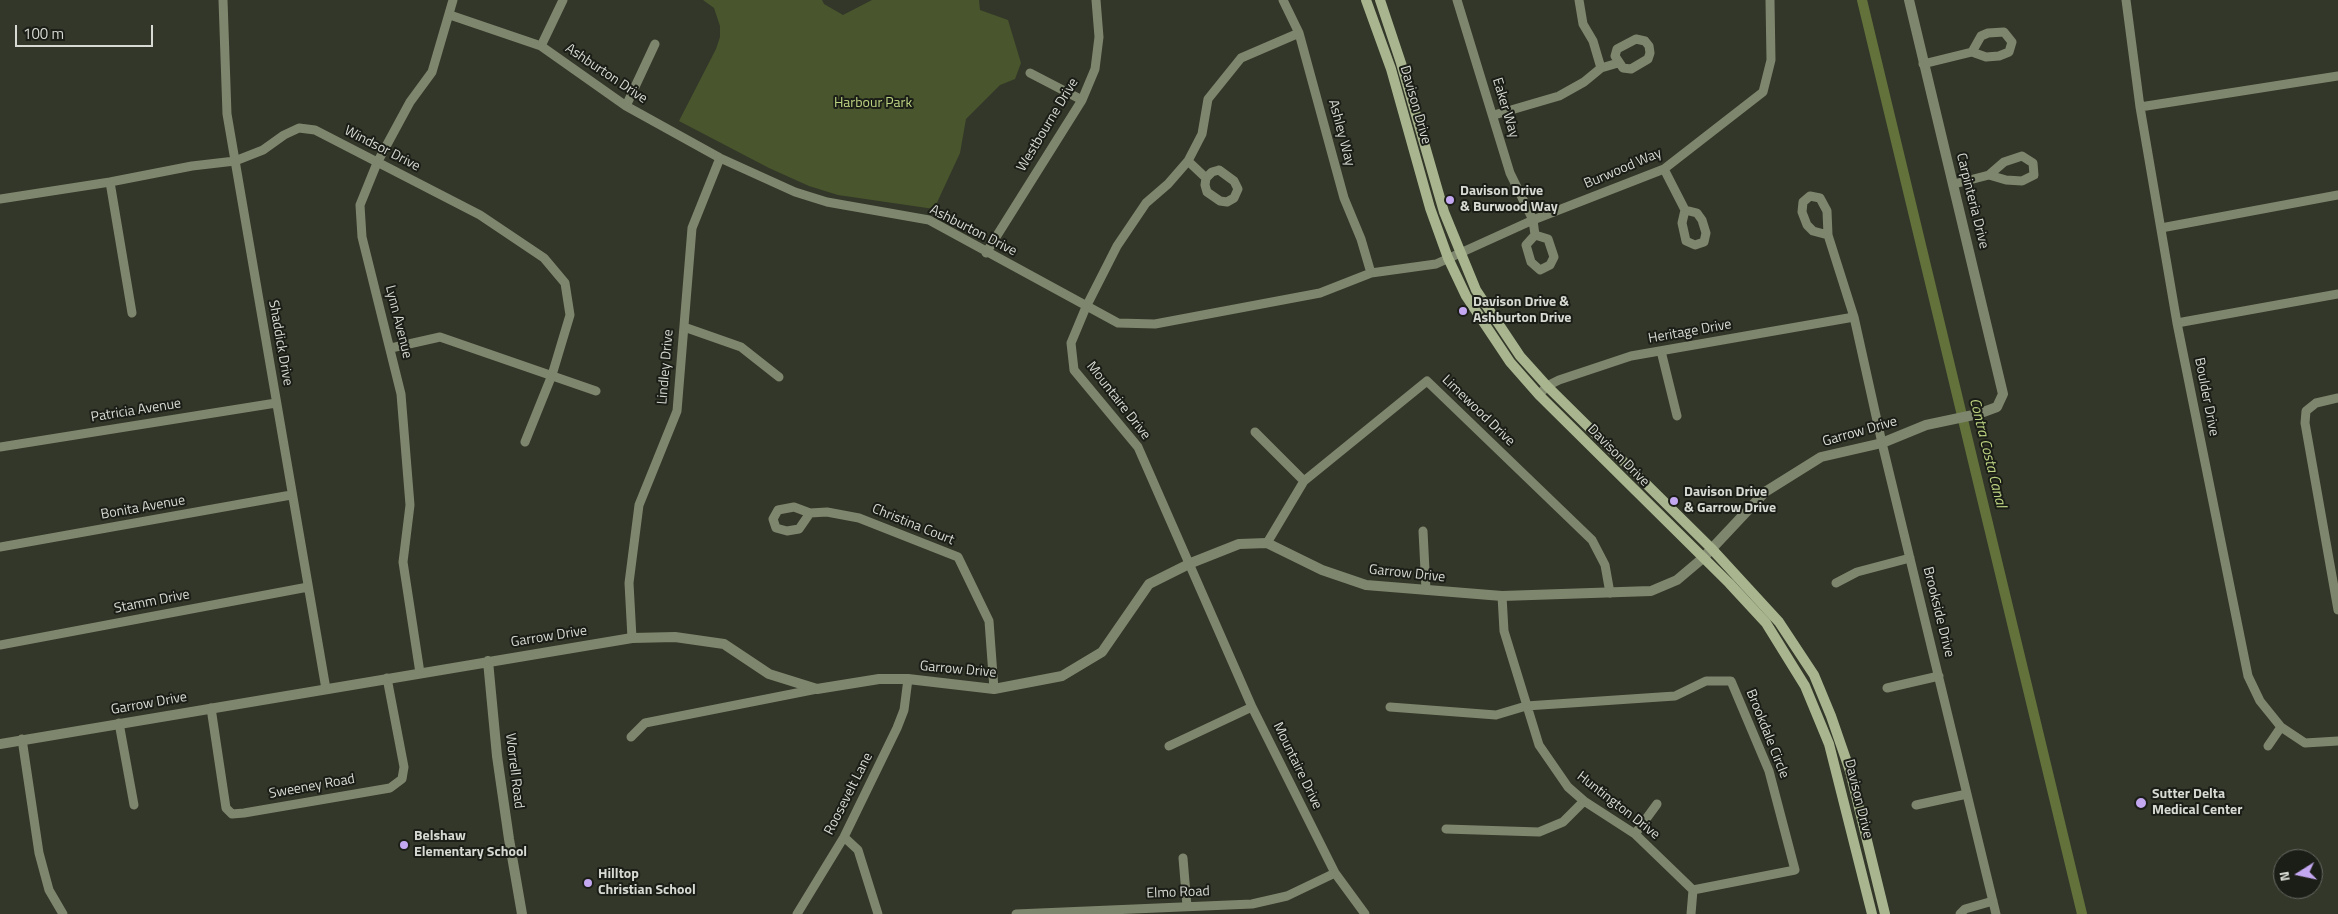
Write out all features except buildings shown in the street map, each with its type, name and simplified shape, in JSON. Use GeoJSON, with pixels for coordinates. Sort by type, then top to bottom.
{"type":"FeatureCollection","features":[{"type":"Feature","properties":{"kind":"main road","name":"Davison Drive"},"geometry":{"type":"LineString","coordinates":[[1366,0],[1391,69],[1430,208],[1448,258],[1466,296],[1510,362],[1539,395],[1766,623],[1805,686],[1829,744],[1872,914]]}},
{"type":"Feature","properties":{"kind":"main road","name":"Davison Drive"},"geometry":{"type":"LineString","coordinates":[[1380,0],[1401,63],[1444,212],[1476,290],[1520,356],[1547,386],[1711,548],[1779,622],[1814,675],[1831,716],[1850,771],[1885,914]]}},
{"type":"Feature","properties":{"kind":"street","name":"Shaddick Drive"},"geometry":{"type":"LineString","coordinates":[[222,0],[227,114],[291,495],[326,689]]}},
{"type":"Feature","properties":{"kind":"street","name":"Lynn Avenue"},"geometry":{"type":"LineString","coordinates":[[420,673],[403,562],[410,504],[401,394],[362,236],[360,205],[377,162],[410,102],[432,72],[453,0]]}},
{"type":"Feature","properties":{"kind":"street"},"geometry":{"type":"LineString","coordinates":[[541,46],[563,0]]}},
{"type":"Feature","properties":{"kind":"street","name":"Westbourne Drive"},"geometry":{"type":"LineString","coordinates":[[986,253],[1082,100],[1095,69],[1099,37],[1096,0]]}},
{"type":"Feature","properties":{"kind":"street","name":"Ashley Way"},"geometry":{"type":"LineString","coordinates":[[1283,0],[1299,33],[1344,198],[1361,239],[1371,273]]}},
{"type":"Feature","properties":{"kind":"street","name":"Eaker Way"},"geometry":{"type":"LineString","coordinates":[[1458,0],[1510,172],[1533,220],[1535,234]]}},
{"type":"Feature","properties":{"kind":"street"},"geometry":{"type":"LineString","coordinates":[[1579,0],[1584,24],[1593,41],[1601,68]]}},
{"type":"Feature","properties":{"kind":"street","name":"Burwood Way"},"geometry":{"type":"LineString","coordinates":[[1448,258],[1533,220],[1664,170],[1763,92],[1771,60],[1770,0]]}},
{"type":"Feature","properties":{"kind":"street","name":"Carpinteria Drive"},"geometry":{"type":"LineString","coordinates":[[1909,0],[2003,394],[1997,407]]}},
{"type":"Feature","properties":{"kind":"street","name":"Boulder Drive"},"geometry":{"type":"LineString","coordinates":[[2126,0],[2140,107],[2177,323],[2248,676],[2260,701],[2281,727],[2305,743],[2338,742]]}},
{"type":"Feature","properties":{"kind":"street","name":"Ashburton Drive"},"geometry":{"type":"LineString","coordinates":[[450,15],[541,46],[626,106],[720,158],[795,192],[827,202],[893,212],[929,220],[986,253],[1118,323],[1155,324],[1320,293],[1371,273],[1436,264],[1448,258]]}},
{"type":"Feature","properties":{"kind":"street","name":"Mountaire Drive"},"geometry":{"type":"LineString","coordinates":[[1299,33],[1241,58],[1208,99],[1202,134],[1188,161],[1168,184],[1146,203],[1117,246],[1086,307],[1071,343],[1074,370],[1138,447],[1191,563],[1252,707],[1335,873],[1365,914]]}},
{"type":"Feature","properties":{"kind":"street"},"geometry":{"type":"LineString","coordinates":[[626,106],[655,44]]}},
{"type":"Feature","properties":{"kind":"street"},"geometry":{"type":"LineString","coordinates":[[1923,64],[1972,52]]}},
{"type":"Feature","properties":{"kind":"street"},"geometry":{"type":"LineString","coordinates":[[1494,114],[1559,96],[1584,82],[1601,68],[1618,62]]}},
{"type":"Feature","properties":{"kind":"street"},"geometry":{"type":"LineString","coordinates":[[1030,73],[1082,100]]}},
{"type":"Feature","properties":{"kind":"street"},"geometry":{"type":"LineString","coordinates":[[2140,107],[2338,76]]}},
{"type":"Feature","properties":{"kind":"street","name":"Windsor Drive"},"geometry":{"type":"LineString","coordinates":[[0,199],[110,182],[192,166],[235,161],[263,150],[284,135],[299,128],[315,130],[480,215],[544,258],[565,284],[570,315],[552,375],[525,442]]}},
{"type":"Feature","properties":{"kind":"street"},"geometry":{"type":"LineString","coordinates":[[1954,184],[1989,175],[2004,162],[2022,156],[2033,163],[2034,175],[2022,181],[2006,180],[1989,175]]}},
{"type":"Feature","properties":{"kind":"street","name":"Lindley Drive"},"geometry":{"type":"LineString","coordinates":[[632,638],[629,583],[639,505],[677,411],[692,228],[720,158]]}},
{"type":"Feature","properties":{"kind":"street"},"geometry":{"type":"LineString","coordinates":[[1188,161],[1206,178]]}},
{"type":"Feature","properties":{"kind":"street"},"geometry":{"type":"LineString","coordinates":[[1664,170],[1685,210]]}},
{"type":"Feature","properties":{"kind":"street"},"geometry":{"type":"LineString","coordinates":[[110,182],[132,313]]}},
{"type":"Feature","properties":{"kind":"street"},"geometry":{"type":"LineString","coordinates":[[2161,228],[2338,195]]}},
{"type":"Feature","properties":{"kind":"street","name":"Brookside Drive"},"geometry":{"type":"LineString","coordinates":[[1828,235],[1854,317],[1882,443],[1996,914]]}},
{"type":"Feature","properties":{"kind":"street"},"geometry":{"type":"LineString","coordinates":[[2177,323],[2338,294]]}},
{"type":"Feature","properties":{"kind":"street","name":"Heritage Drive"},"geometry":{"type":"LineString","coordinates":[[1539,395],[1547,386],[1559,380],[1631,356],[1854,317]]}},
{"type":"Feature","properties":{"kind":"street"},"geometry":{"type":"LineString","coordinates":[[684,327],[741,348],[779,377]]}},
{"type":"Feature","properties":{"kind":"street"},"geometry":{"type":"LineString","coordinates":[[390,348],[440,337],[596,391]]}},
{"type":"Feature","properties":{"kind":"street"},"geometry":{"type":"LineString","coordinates":[[1661,351],[1677,416]]}},
{"type":"Feature","properties":{"kind":"street","name":"Limewood Drive"},"geometry":{"type":"LineString","coordinates":[[1268,543],[1304,482],[1427,381],[1592,540],[1605,564],[1610,592]]}},
{"type":"Feature","properties":{"kind":"street"},"geometry":{"type":"LineString","coordinates":[[2338,398],[2316,402],[2306,411],[2305,423],[2338,610]]}},
{"type":"Feature","properties":{"kind":"street","name":"Patricia Avenue"},"geometry":{"type":"LineString","coordinates":[[0,447],[276,403]]}},
{"type":"Feature","properties":{"kind":"street","name":"Garrow Drive"},"geometry":{"type":"LineString","coordinates":[[0,744],[488,660],[632,638],[675,637],[724,644],[769,674],[816,689],[879,679],[908,679],[994,689],[1062,676],[1102,652],[1149,584],[1191,563],[1239,544],[1268,543],[1322,570],[1366,585],[1502,596],[1651,591],[1677,580],[1702,558],[1765,492],[1820,457],[1882,443],[1944,421],[1978,414],[1997,407]]}},
{"type":"Feature","properties":{"kind":"street"},"geometry":{"type":"LineString","coordinates":[[1255,432],[1304,482]]}},
{"type":"Feature","properties":{"kind":"street","name":"Bonita Avenue"},"geometry":{"type":"LineString","coordinates":[[0,547],[291,495]]}},
{"type":"Feature","properties":{"kind":"street","name":"Christina Court"},"geometry":{"type":"LineString","coordinates":[[810,513],[828,512],[859,518],[958,557],[989,621],[994,689]]}},
{"type":"Feature","properties":{"kind":"street"},"geometry":{"type":"LineString","coordinates":[[1423,531],[1426,590]]}},
{"type":"Feature","properties":{"kind":"street"},"geometry":{"type":"LineString","coordinates":[[1836,583],[1856,572],[1910,558]]}},
{"type":"Feature","properties":{"kind":"street","name":"Stamm Drive"},"geometry":{"type":"LineString","coordinates":[[0,645],[308,587]]}},
{"type":"Feature","properties":{"kind":"street","name":"Huntington Drive"},"geometry":{"type":"LineString","coordinates":[[1502,596],[1504,630],[1539,744],[1568,787],[1584,801],[1635,834],[1693,890]]}},
{"type":"Feature","properties":{"kind":"street","name":"Worrell Road"},"geometry":{"type":"LineString","coordinates":[[488,660],[497,756],[508,839],[522,914]]}},
{"type":"Feature","properties":{"kind":"street"},"geometry":{"type":"LineString","coordinates":[[1886,688],[1939,676]]}},
{"type":"Feature","properties":{"kind":"street","name":"Sweeney Road"},"geometry":{"type":"LineString","coordinates":[[211,708],[226,808],[232,814],[244,813],[390,788],[402,779],[404,767],[388,678]]}},
{"type":"Feature","properties":{"kind":"street","name":"Roosevelt Lane"},"geometry":{"type":"LineString","coordinates":[[797,914],[844,837],[897,728],[904,710],[908,679]]}},
{"type":"Feature","properties":{"kind":"street","name":"Brookdale Circle"},"geometry":{"type":"LineString","coordinates":[[1526,706],[1675,696],[1706,681],[1731,682],[1769,771],[1795,870],[1693,890]]}},
{"type":"Feature","properties":{"kind":"street"},"geometry":{"type":"LineString","coordinates":[[631,737],[645,723],[816,689]]}},
{"type":"Feature","properties":{"kind":"street"},"geometry":{"type":"LineString","coordinates":[[1390,707],[1496,715],[1526,706]]}},
{"type":"Feature","properties":{"kind":"street"},"geometry":{"type":"LineString","coordinates":[[1169,746],[1252,707]]}},
{"type":"Feature","properties":{"kind":"street"},"geometry":{"type":"LineString","coordinates":[[119,723],[134,805]]}},
{"type":"Feature","properties":{"kind":"street"},"geometry":{"type":"LineString","coordinates":[[2268,746],[2281,727]]}},
{"type":"Feature","properties":{"kind":"street"},"geometry":{"type":"LineString","coordinates":[[22,739],[39,853],[49,890],[63,914]]}},
{"type":"Feature","properties":{"kind":"street"},"geometry":{"type":"LineString","coordinates":[[1916,805],[1966,794]]}},
{"type":"Feature","properties":{"kind":"street"},"geometry":{"type":"LineString","coordinates":[[1446,829],[1539,832],[1563,822],[1584,801]]}},
{"type":"Feature","properties":{"kind":"street"},"geometry":{"type":"LineString","coordinates":[[1635,834],[1657,804]]}},
{"type":"Feature","properties":{"kind":"street"},"geometry":{"type":"LineString","coordinates":[[844,837],[858,850],[878,914]]}},
{"type":"Feature","properties":{"kind":"street"},"geometry":{"type":"LineString","coordinates":[[1183,858],[1186,906]]}},
{"type":"Feature","properties":{"kind":"street","name":"Elmo Road"},"geometry":{"type":"LineString","coordinates":[[1016,914],[1252,904],[1287,896],[1335,873]]}},
{"type":"Feature","properties":{"kind":"street"},"geometry":{"type":"LineString","coordinates":[[1691,914],[1693,890]]}},
{"type":"Feature","properties":{"kind":"street"},"geometry":{"type":"LineString","coordinates":[[1960,914],[1965,909],[1993,901]]}},
{"type":"Feature","properties":{"kind":"green space","name":"Harbour Park"},"geometry":{"type":"Polygon","coordinates":[[[703,0],[822,0],[824,4],[843,15],[872,0],[979,0],[980,10],[1008,20],[1021,63],[1015,79],[1000,85],[966,119],[960,153],[934,209],[838,195],[809,186],[769,168],[679,121],[716,49],[720,37],[720,26],[714,8],[703,0]]]}},
{"type":"Feature","properties":{"kind":"waterway","name":"Contra Costa Canal"},"geometry":{"type":"LineString","coordinates":[[1862,0],[2082,914]]}},
{"type":"Feature","properties":{"kind":"place","name":"Davison Drive & Burwood Way"},"geometry":{"type":"Point","coordinates":[1450,200]}},
{"type":"Feature","properties":{"kind":"place","name":"Davison Drive & Ashburton Drive"},"geometry":{"type":"Point","coordinates":[1463,311]}},
{"type":"Feature","properties":{"kind":"place","name":"Davison Drive & Garrow Drive"},"geometry":{"type":"Point","coordinates":[1674,501]}},
{"type":"Feature","properties":{"kind":"place","name":"Sutter Delta Medical Center"},"geometry":{"type":"Point","coordinates":[2141,803]}},
{"type":"Feature","properties":{"kind":"place","name":"Belshaw Elementary School"},"geometry":{"type":"Point","coordinates":[404,845]}},
{"type":"Feature","properties":{"kind":"place","name":"Hilltop Christian School"},"geometry":{"type":"Point","coordinates":[588,883]}}]}
